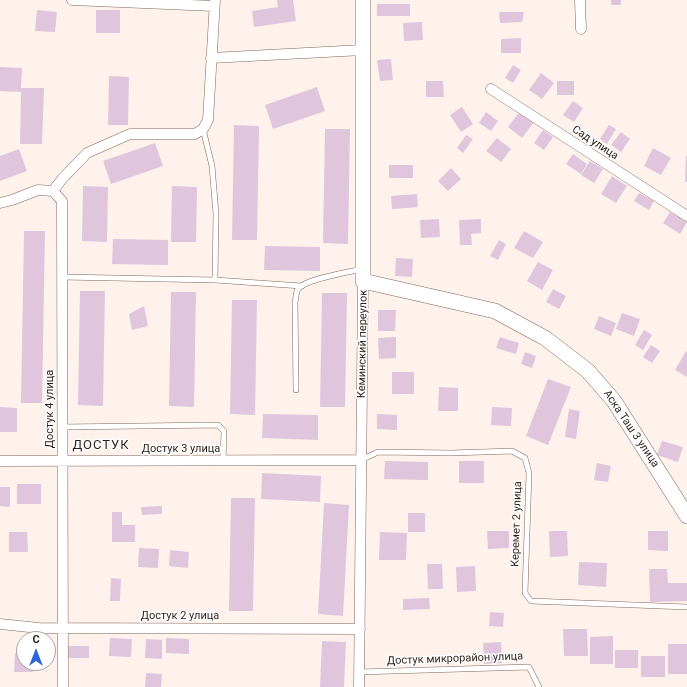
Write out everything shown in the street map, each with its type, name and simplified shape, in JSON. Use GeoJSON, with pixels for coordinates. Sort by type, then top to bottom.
{"type":"FeatureCollection","features":[{"type":"Feature","properties":{"kind":"street"},"geometry":{"type":"LineString","coordinates":[[0,203],[38,190],[53,191],[62,179],[87,153],[130,134],[195,134],[204,129],[208,120],[214,3],[72,0]]}},
{"type":"Feature","properties":{"kind":"street","name":"Кеминский переулок"},"geometry":{"type":"LineString","coordinates":[[359,687],[363,275],[363,0]]}},
{"type":"Feature","properties":{"kind":"street"},"geometry":{"type":"LineString","coordinates":[[580,0],[580,30]]}},
{"type":"Feature","properties":{"kind":"street"},"geometry":{"type":"LineString","coordinates":[[211,58],[363,50]]}},
{"type":"Feature","properties":{"kind":"street","name":"Сад улица"},"geometry":{"type":"LineString","coordinates":[[491,89],[687,216]]}},
{"type":"Feature","properties":{"kind":"street","name":"Достук 4 улица"},"geometry":{"type":"LineString","coordinates":[[53,191],[62,201],[62,687]]}},
{"type":"Feature","properties":{"kind":"street","name":"Аска Таш 3 улица"},"geometry":{"type":"LineString","coordinates":[[363,275],[495,311],[545,338],[588,371],[614,401],[687,516]]}},
{"type":"Feature","properties":{"kind":"street","name":"Достук 3 улица"},"geometry":{"type":"LineString","coordinates":[[0,460],[361,460]]}},
{"type":"Feature","properties":{"kind":"street","name":"Достук 2 улица"},"geometry":{"type":"LineString","coordinates":[[0,624],[39,628],[360,629]]}},
{"type":"Feature","properties":{"kind":"lane"},"geometry":{"type":"LineString","coordinates":[[204,129],[212,166],[216,214],[215,280]]}},
{"type":"Feature","properties":{"kind":"lane"},"geometry":{"type":"LineString","coordinates":[[296,390],[297,290],[302,286],[329,276],[363,275]]}},
{"type":"Feature","properties":{"kind":"lane"},"geometry":{"type":"LineString","coordinates":[[62,277],[215,280],[302,286]]}},
{"type":"Feature","properties":{"kind":"lane"},"geometry":{"type":"LineString","coordinates":[[62,427],[218,425],[224,431],[223,461]]}},
{"type":"Feature","properties":{"kind":"lane","name":"Керемет 2 улица"},"geometry":{"type":"LineString","coordinates":[[361,460],[378,452],[451,453],[512,451],[526,458],[529,473],[525,593],[532,602],[687,607]]}},
{"type":"Feature","properties":{"kind":"lane","name":"Достук микрорайон улица"},"geometry":{"type":"LineString","coordinates":[[359,672],[529,667],[539,687]]}},
{"type":"Feature","properties":{"kind":"building"},"geometry":{"type":"Polygon","coordinates":[[[277,0],[293,0],[296,21],[254,27],[252,11],[278,7],[277,0]]]}},
{"type":"Feature","properties":{"kind":"building"},"geometry":{"type":"Polygon","coordinates":[[[611,0],[621,0],[621,5],[611,5],[611,0]]]}},
{"type":"Feature","properties":{"kind":"building"},"geometry":{"type":"Polygon","coordinates":[[[377,4],[410,4],[410,16],[377,16],[377,4]]]}},
{"type":"Feature","properties":{"kind":"building"},"geometry":{"type":"Polygon","coordinates":[[[37,10],[57,12],[55,32],[35,31],[37,10]]]}},
{"type":"Feature","properties":{"kind":"building"},"geometry":{"type":"Polygon","coordinates":[[[96,10],[120,10],[120,33],[96,33],[96,10]]]}},
{"type":"Feature","properties":{"kind":"building"},"geometry":{"type":"Polygon","coordinates":[[[499,12],[524,12],[522,22],[500,23],[499,12]]]}},
{"type":"Feature","properties":{"kind":"building"},"geometry":{"type":"Polygon","coordinates":[[[422,22],[423,40],[404,41],[403,23],[422,22]]]}},
{"type":"Feature","properties":{"kind":"building"},"geometry":{"type":"Polygon","coordinates":[[[521,38],[521,53],[501,53],[501,39],[521,38]]]}},
{"type":"Feature","properties":{"kind":"building"},"geometry":{"type":"Polygon","coordinates":[[[391,59],[393,80],[380,81],[377,60],[391,59]]]}},
{"type":"Feature","properties":{"kind":"building"},"geometry":{"type":"Polygon","coordinates":[[[513,65],[521,70],[513,83],[505,78],[513,65]]]}},
{"type":"Feature","properties":{"kind":"building"},"geometry":{"type":"Polygon","coordinates":[[[0,67],[22,68],[21,88],[44,88],[42,144],[20,144],[21,92],[0,91],[0,67]]]}},
{"type":"Feature","properties":{"kind":"building"},"geometry":{"type":"Polygon","coordinates":[[[541,73],[554,83],[542,99],[529,90],[541,73]]]}},
{"type":"Feature","properties":{"kind":"building"},"geometry":{"type":"Polygon","coordinates":[[[109,76],[129,77],[128,125],[108,125],[109,76]]]}},
{"type":"Feature","properties":{"kind":"building"},"geometry":{"type":"Polygon","coordinates":[[[426,81],[443,81],[444,97],[426,97],[426,81]]]}},
{"type":"Feature","properties":{"kind":"building"},"geometry":{"type":"Polygon","coordinates":[[[557,81],[574,81],[574,95],[557,95],[557,81]]]}},
{"type":"Feature","properties":{"kind":"building"},"geometry":{"type":"Polygon","coordinates":[[[317,87],[325,111],[273,129],[265,105],[317,87]]]}},
{"type":"Feature","properties":{"kind":"building"},"geometry":{"type":"Polygon","coordinates":[[[573,101],[583,108],[574,122],[563,115],[573,101]]]}},
{"type":"Feature","properties":{"kind":"building"},"geometry":{"type":"Polygon","coordinates":[[[462,107],[473,124],[461,132],[450,115],[462,107]]]}},
{"type":"Feature","properties":{"kind":"building"},"geometry":{"type":"Polygon","coordinates":[[[520,111],[534,122],[522,138],[508,127],[520,111]]]}},
{"type":"Feature","properties":{"kind":"building"},"geometry":{"type":"Polygon","coordinates":[[[486,112],[498,121],[491,131],[479,123],[486,112]]]}},
{"type":"Feature","properties":{"kind":"building"},"geometry":{"type":"Polygon","coordinates":[[[234,125],[259,126],[257,240],[232,240],[234,125]]]}},
{"type":"Feature","properties":{"kind":"building"},"geometry":{"type":"Polygon","coordinates":[[[609,125],[616,129],[607,144],[600,139],[609,125]]]}},
{"type":"Feature","properties":{"kind":"building"},"geometry":{"type":"Polygon","coordinates":[[[325,129],[350,129],[348,244],[323,243],[325,129]]]}},
{"type":"Feature","properties":{"kind":"building"},"geometry":{"type":"Polygon","coordinates":[[[543,130],[553,137],[544,150],[534,143],[543,130]]]}},
{"type":"Feature","properties":{"kind":"building"},"geometry":{"type":"Polygon","coordinates":[[[621,132],[630,139],[621,152],[611,145],[621,132]]]}},
{"type":"Feature","properties":{"kind":"building"},"geometry":{"type":"Polygon","coordinates":[[[466,135],[473,139],[463,153],[457,148],[466,135]]]}},
{"type":"Feature","properties":{"kind":"building"},"geometry":{"type":"Polygon","coordinates":[[[497,138],[511,149],[501,162],[486,151],[497,138]]]}},
{"type":"Feature","properties":{"kind":"building"},"geometry":{"type":"Polygon","coordinates":[[[155,143],[163,166],[111,184],[103,161],[155,143]]]}},
{"type":"Feature","properties":{"kind":"building"},"geometry":{"type":"Polygon","coordinates":[[[653,148],[671,158],[661,175],[644,166],[653,148]]]}},
{"type":"Feature","properties":{"kind":"building"},"geometry":{"type":"Polygon","coordinates":[[[19,149],[27,171],[0,181],[0,156],[19,149]]]}},
{"type":"Feature","properties":{"kind":"building"},"geometry":{"type":"Polygon","coordinates":[[[573,154],[587,164],[581,174],[566,164],[573,154]]]}},
{"type":"Feature","properties":{"kind":"building"},"geometry":{"type":"Polygon","coordinates":[[[686,156],[687,182],[685,182],[686,156]]]}},
{"type":"Feature","properties":{"kind":"building"},"geometry":{"type":"Polygon","coordinates":[[[590,161],[603,169],[594,183],[581,175],[590,161]]]}},
{"type":"Feature","properties":{"kind":"building"},"geometry":{"type":"Polygon","coordinates":[[[389,165],[413,165],[413,178],[389,178],[389,165]]]}},
{"type":"Feature","properties":{"kind":"building"},"geometry":{"type":"Polygon","coordinates":[[[451,168],[461,179],[448,191],[438,181],[451,168]]]}},
{"type":"Feature","properties":{"kind":"building"},"geometry":{"type":"Polygon","coordinates":[[[612,176],[627,186],[616,203],[601,194],[612,176]]]}},
{"type":"Feature","properties":{"kind":"building"},"geometry":{"type":"Polygon","coordinates":[[[83,186],[108,187],[107,242],[82,241],[83,186]]]}},
{"type":"Feature","properties":{"kind":"building"},"geometry":{"type":"Polygon","coordinates":[[[172,186],[197,187],[196,242],[171,242],[172,186]]]}},
{"type":"Feature","properties":{"kind":"building"},"geometry":{"type":"Polygon","coordinates":[[[639,193],[654,201],[649,210],[634,201],[639,193]]]}},
{"type":"Feature","properties":{"kind":"building"},"geometry":{"type":"Polygon","coordinates":[[[417,194],[418,207],[392,209],[391,196],[417,194]]]}},
{"type":"Feature","properties":{"kind":"building"},"geometry":{"type":"Polygon","coordinates":[[[670,212],[687,222],[680,234],[663,223],[670,212]]]}},
{"type":"Feature","properties":{"kind":"building"},"geometry":{"type":"Polygon","coordinates":[[[439,219],[440,237],[421,238],[420,220],[439,219]]]}},
{"type":"Feature","properties":{"kind":"building"},"geometry":{"type":"Polygon","coordinates":[[[481,219],[481,233],[471,234],[472,245],[460,245],[459,220],[481,219]]]}},
{"type":"Feature","properties":{"kind":"building"},"geometry":{"type":"Polygon","coordinates":[[[24,231],[45,231],[42,403],[21,403],[24,231]]]}},
{"type":"Feature","properties":{"kind":"building"},"geometry":{"type":"Polygon","coordinates":[[[524,231],[543,242],[533,258],[514,248],[524,231]]]}},
{"type":"Feature","properties":{"kind":"building"},"geometry":{"type":"Polygon","coordinates":[[[113,239],[168,240],[168,265],[112,264],[113,239]]]}},
{"type":"Feature","properties":{"kind":"building"},"geometry":{"type":"Polygon","coordinates":[[[499,240],[506,244],[498,260],[490,256],[499,240]]]}},
{"type":"Feature","properties":{"kind":"building"},"geometry":{"type":"Polygon","coordinates":[[[265,246],[320,247],[320,271],[264,270],[265,246]]]}},
{"type":"Feature","properties":{"kind":"building"},"geometry":{"type":"Polygon","coordinates":[[[396,258],[413,259],[412,277],[395,276],[396,258]]]}},
{"type":"Feature","properties":{"kind":"building"},"geometry":{"type":"Polygon","coordinates":[[[538,262],[553,270],[542,290],[527,281],[538,262]]]}},
{"type":"Feature","properties":{"kind":"building"},"geometry":{"type":"Polygon","coordinates":[[[553,289],[566,296],[559,309],[546,302],[553,289]]]}},
{"type":"Feature","properties":{"kind":"building"},"geometry":{"type":"Polygon","coordinates":[[[80,291],[105,291],[103,406],[78,405],[80,291]]]}},
{"type":"Feature","properties":{"kind":"building"},"geometry":{"type":"Polygon","coordinates":[[[171,292],[196,292],[194,407],[169,406],[171,292]]]}},
{"type":"Feature","properties":{"kind":"building"},"geometry":{"type":"Polygon","coordinates":[[[322,293],[347,293],[345,407],[320,407],[322,293]]]}},
{"type":"Feature","properties":{"kind":"building"},"geometry":{"type":"Polygon","coordinates":[[[232,300],[257,300],[255,415],[230,414],[232,300]]]}},
{"type":"Feature","properties":{"kind":"building"},"geometry":{"type":"Polygon","coordinates":[[[144,306],[148,326],[132,330],[129,314],[144,306]]]}},
{"type":"Feature","properties":{"kind":"building"},"geometry":{"type":"Polygon","coordinates":[[[378,310],[396,310],[395,331],[378,331],[378,310]]]}},
{"type":"Feature","properties":{"kind":"building"},"geometry":{"type":"Polygon","coordinates":[[[622,313],[640,319],[634,336],[616,329],[622,313]]]}},
{"type":"Feature","properties":{"kind":"building"},"geometry":{"type":"Polygon","coordinates":[[[599,316],[616,323],[611,336],[594,329],[599,316]]]}},
{"type":"Feature","properties":{"kind":"building"},"geometry":{"type":"Polygon","coordinates":[[[644,330],[652,335],[643,350],[635,345],[644,330]]]}},
{"type":"Feature","properties":{"kind":"building"},"geometry":{"type":"Polygon","coordinates":[[[396,337],[396,358],[379,359],[378,338],[396,337]]]}},
{"type":"Feature","properties":{"kind":"building"},"geometry":{"type":"Polygon","coordinates":[[[500,337],[519,343],[516,354],[496,348],[500,337]]]}},
{"type":"Feature","properties":{"kind":"building"},"geometry":{"type":"Polygon","coordinates":[[[651,345],[660,351],[652,363],[643,357],[651,345]]]}},
{"type":"Feature","properties":{"kind":"building"},"geometry":{"type":"Polygon","coordinates":[[[686,351],[687,352],[687,377],[675,370],[686,351]]]}},
{"type":"Feature","properties":{"kind":"building"},"geometry":{"type":"Polygon","coordinates":[[[525,352],[536,356],[532,368],[521,364],[525,352]]]}},
{"type":"Feature","properties":{"kind":"building"},"geometry":{"type":"Polygon","coordinates":[[[392,372],[414,372],[414,394],[392,394],[392,372]]]}},
{"type":"Feature","properties":{"kind":"building"},"geometry":{"type":"Polygon","coordinates":[[[548,379],[571,387],[548,445],[526,436],[548,379]]]}},
{"type":"Feature","properties":{"kind":"building"},"geometry":{"type":"Polygon","coordinates":[[[439,387],[458,388],[458,411],[438,411],[439,387]]]}},
{"type":"Feature","properties":{"kind":"building"},"geometry":{"type":"Polygon","coordinates":[[[0,407],[17,408],[17,432],[0,432],[0,407]]]}},
{"type":"Feature","properties":{"kind":"building"},"geometry":{"type":"Polygon","coordinates":[[[492,407],[512,408],[511,426],[491,425],[492,407]]]}},
{"type":"Feature","properties":{"kind":"building"},"geometry":{"type":"Polygon","coordinates":[[[569,409],[580,411],[576,439],[565,437],[569,409]]]}},
{"type":"Feature","properties":{"kind":"building"},"geometry":{"type":"Polygon","coordinates":[[[263,414],[318,415],[318,440],[262,438],[263,414]]]}},
{"type":"Feature","properties":{"kind":"building"},"geometry":{"type":"Polygon","coordinates":[[[377,414],[397,415],[397,430],[377,429],[377,414]]]}},
{"type":"Feature","properties":{"kind":"building"},"geometry":{"type":"Polygon","coordinates":[[[662,441],[683,447],[678,462],[657,455],[662,441]]]}},
{"type":"Feature","properties":{"kind":"building"},"geometry":{"type":"Polygon","coordinates":[[[385,461],[428,462],[428,480],[384,479],[385,461]]]}},
{"type":"Feature","properties":{"kind":"building"},"geometry":{"type":"Polygon","coordinates":[[[459,461],[484,461],[484,483],[459,483],[459,461]]]}},
{"type":"Feature","properties":{"kind":"building"},"geometry":{"type":"Polygon","coordinates":[[[597,463],[611,466],[608,482],[594,480],[597,463]]]}},
{"type":"Feature","properties":{"kind":"building"},"geometry":{"type":"Polygon","coordinates":[[[262,473],[321,476],[320,502],[261,499],[262,473]]]}},
{"type":"Feature","properties":{"kind":"building"},"geometry":{"type":"Polygon","coordinates":[[[17,484],[41,484],[41,504],[17,504],[17,484]]]}},
{"type":"Feature","properties":{"kind":"building"},"geometry":{"type":"Polygon","coordinates":[[[0,487],[10,487],[10,507],[0,506],[0,487]]]}},
{"type":"Feature","properties":{"kind":"building"},"geometry":{"type":"Polygon","coordinates":[[[231,498],[255,498],[253,611],[229,611],[231,498]]]}},
{"type":"Feature","properties":{"kind":"building"},"geometry":{"type":"Polygon","coordinates":[[[324,503],[349,505],[343,616],[318,614],[324,503]]]}},
{"type":"Feature","properties":{"kind":"building"},"geometry":{"type":"Polygon","coordinates":[[[162,506],[162,514],[142,515],[141,507],[162,506]]]}},
{"type":"Feature","properties":{"kind":"building"},"geometry":{"type":"Polygon","coordinates":[[[112,512],[122,512],[122,525],[135,525],[135,542],[112,542],[112,512]]]}},
{"type":"Feature","properties":{"kind":"building"},"geometry":{"type":"Polygon","coordinates":[[[408,513],[425,513],[425,532],[408,532],[408,513]]]}},
{"type":"Feature","properties":{"kind":"building"},"geometry":{"type":"Polygon","coordinates":[[[487,531],[509,531],[509,548],[488,549],[487,531]]]}},
{"type":"Feature","properties":{"kind":"building"},"geometry":{"type":"Polygon","coordinates":[[[549,531],[567,531],[568,556],[550,557],[549,531]]]}},
{"type":"Feature","properties":{"kind":"building"},"geometry":{"type":"Polygon","coordinates":[[[648,531],[668,531],[668,551],[648,550],[648,531]]]}},
{"type":"Feature","properties":{"kind":"building"},"geometry":{"type":"Polygon","coordinates":[[[9,532],[27,532],[28,552],[9,552],[9,532]]]}},
{"type":"Feature","properties":{"kind":"building"},"geometry":{"type":"Polygon","coordinates":[[[380,532],[407,533],[406,560],[379,560],[380,532]]]}},
{"type":"Feature","properties":{"kind":"building"},"geometry":{"type":"Polygon","coordinates":[[[139,548],[159,549],[158,568],[138,567],[139,548]]]}},
{"type":"Feature","properties":{"kind":"building"},"geometry":{"type":"Polygon","coordinates":[[[170,550],[189,552],[188,568],[169,566],[170,550]]]}},
{"type":"Feature","properties":{"kind":"building"},"geometry":{"type":"Polygon","coordinates":[[[579,562],[607,563],[606,587],[578,585],[579,562]]]}},
{"type":"Feature","properties":{"kind":"building"},"geometry":{"type":"Polygon","coordinates":[[[427,564],[442,564],[443,589],[428,589],[427,564]]]}},
{"type":"Feature","properties":{"kind":"building"},"geometry":{"type":"Polygon","coordinates":[[[475,566],[476,591],[457,592],[456,567],[475,566]]]}},
{"type":"Feature","properties":{"kind":"building"},"geometry":{"type":"Polygon","coordinates":[[[649,569],[667,569],[668,583],[687,583],[687,601],[650,602],[649,569]]]}},
{"type":"Feature","properties":{"kind":"building"},"geometry":{"type":"Polygon","coordinates":[[[111,578],[121,579],[120,601],[110,601],[111,578]]]}},
{"type":"Feature","properties":{"kind":"building"},"geometry":{"type":"Polygon","coordinates":[[[429,598],[430,609],[403,610],[403,599],[429,598]]]}},
{"type":"Feature","properties":{"kind":"building"},"geometry":{"type":"Polygon","coordinates":[[[490,612],[504,613],[503,627],[489,626],[490,612]]]}},
{"type":"Feature","properties":{"kind":"building"},"geometry":{"type":"Polygon","coordinates":[[[563,629],[587,629],[588,656],[564,656],[563,629]]]}},
{"type":"Feature","properties":{"kind":"building"},"geometry":{"type":"Polygon","coordinates":[[[613,636],[613,664],[590,664],[590,637],[613,636]]]}},
{"type":"Feature","properties":{"kind":"building"},"geometry":{"type":"Polygon","coordinates":[[[110,638],[132,639],[131,657],[109,656],[110,638]]]}},
{"type":"Feature","properties":{"kind":"building"},"geometry":{"type":"Polygon","coordinates":[[[166,638],[189,639],[189,654],[166,653],[166,638]]]}},
{"type":"Feature","properties":{"kind":"building"},"geometry":{"type":"Polygon","coordinates":[[[146,639],[162,640],[162,659],[145,658],[146,639]]]}},
{"type":"Feature","properties":{"kind":"building"},"geometry":{"type":"Polygon","coordinates":[[[322,641],[346,642],[344,687],[320,687],[322,641]]]}},
{"type":"Feature","properties":{"kind":"building"},"geometry":{"type":"Polygon","coordinates":[[[501,642],[502,663],[484,664],[483,643],[501,642]]]}},
{"type":"Feature","properties":{"kind":"building"},"geometry":{"type":"Polygon","coordinates":[[[668,644],[687,644],[687,674],[668,674],[668,644]]]}},
{"type":"Feature","properties":{"kind":"building"},"geometry":{"type":"Polygon","coordinates":[[[64,646],[89,646],[89,658],[64,658],[64,646]]]}},
{"type":"Feature","properties":{"kind":"building"},"geometry":{"type":"Polygon","coordinates":[[[615,650],[638,650],[638,668],[615,668],[615,650]]]}},
{"type":"Feature","properties":{"kind":"building"},"geometry":{"type":"Polygon","coordinates":[[[16,653],[16,671],[33,672],[14,672],[16,653]]]}},
{"type":"Feature","properties":{"kind":"building"},"geometry":{"type":"Polygon","coordinates":[[[641,656],[665,656],[665,677],[641,677],[641,656]]]}},
{"type":"Feature","properties":{"kind":"building"},"geometry":{"type":"Polygon","coordinates":[[[146,673],[162,674],[161,687],[145,687],[146,673]]]}},
{"type":"Feature","properties":{"kind":"district","name":"ДОСТУК"},"geometry":{"type":"Point","coordinates":[101,446]}}]}
